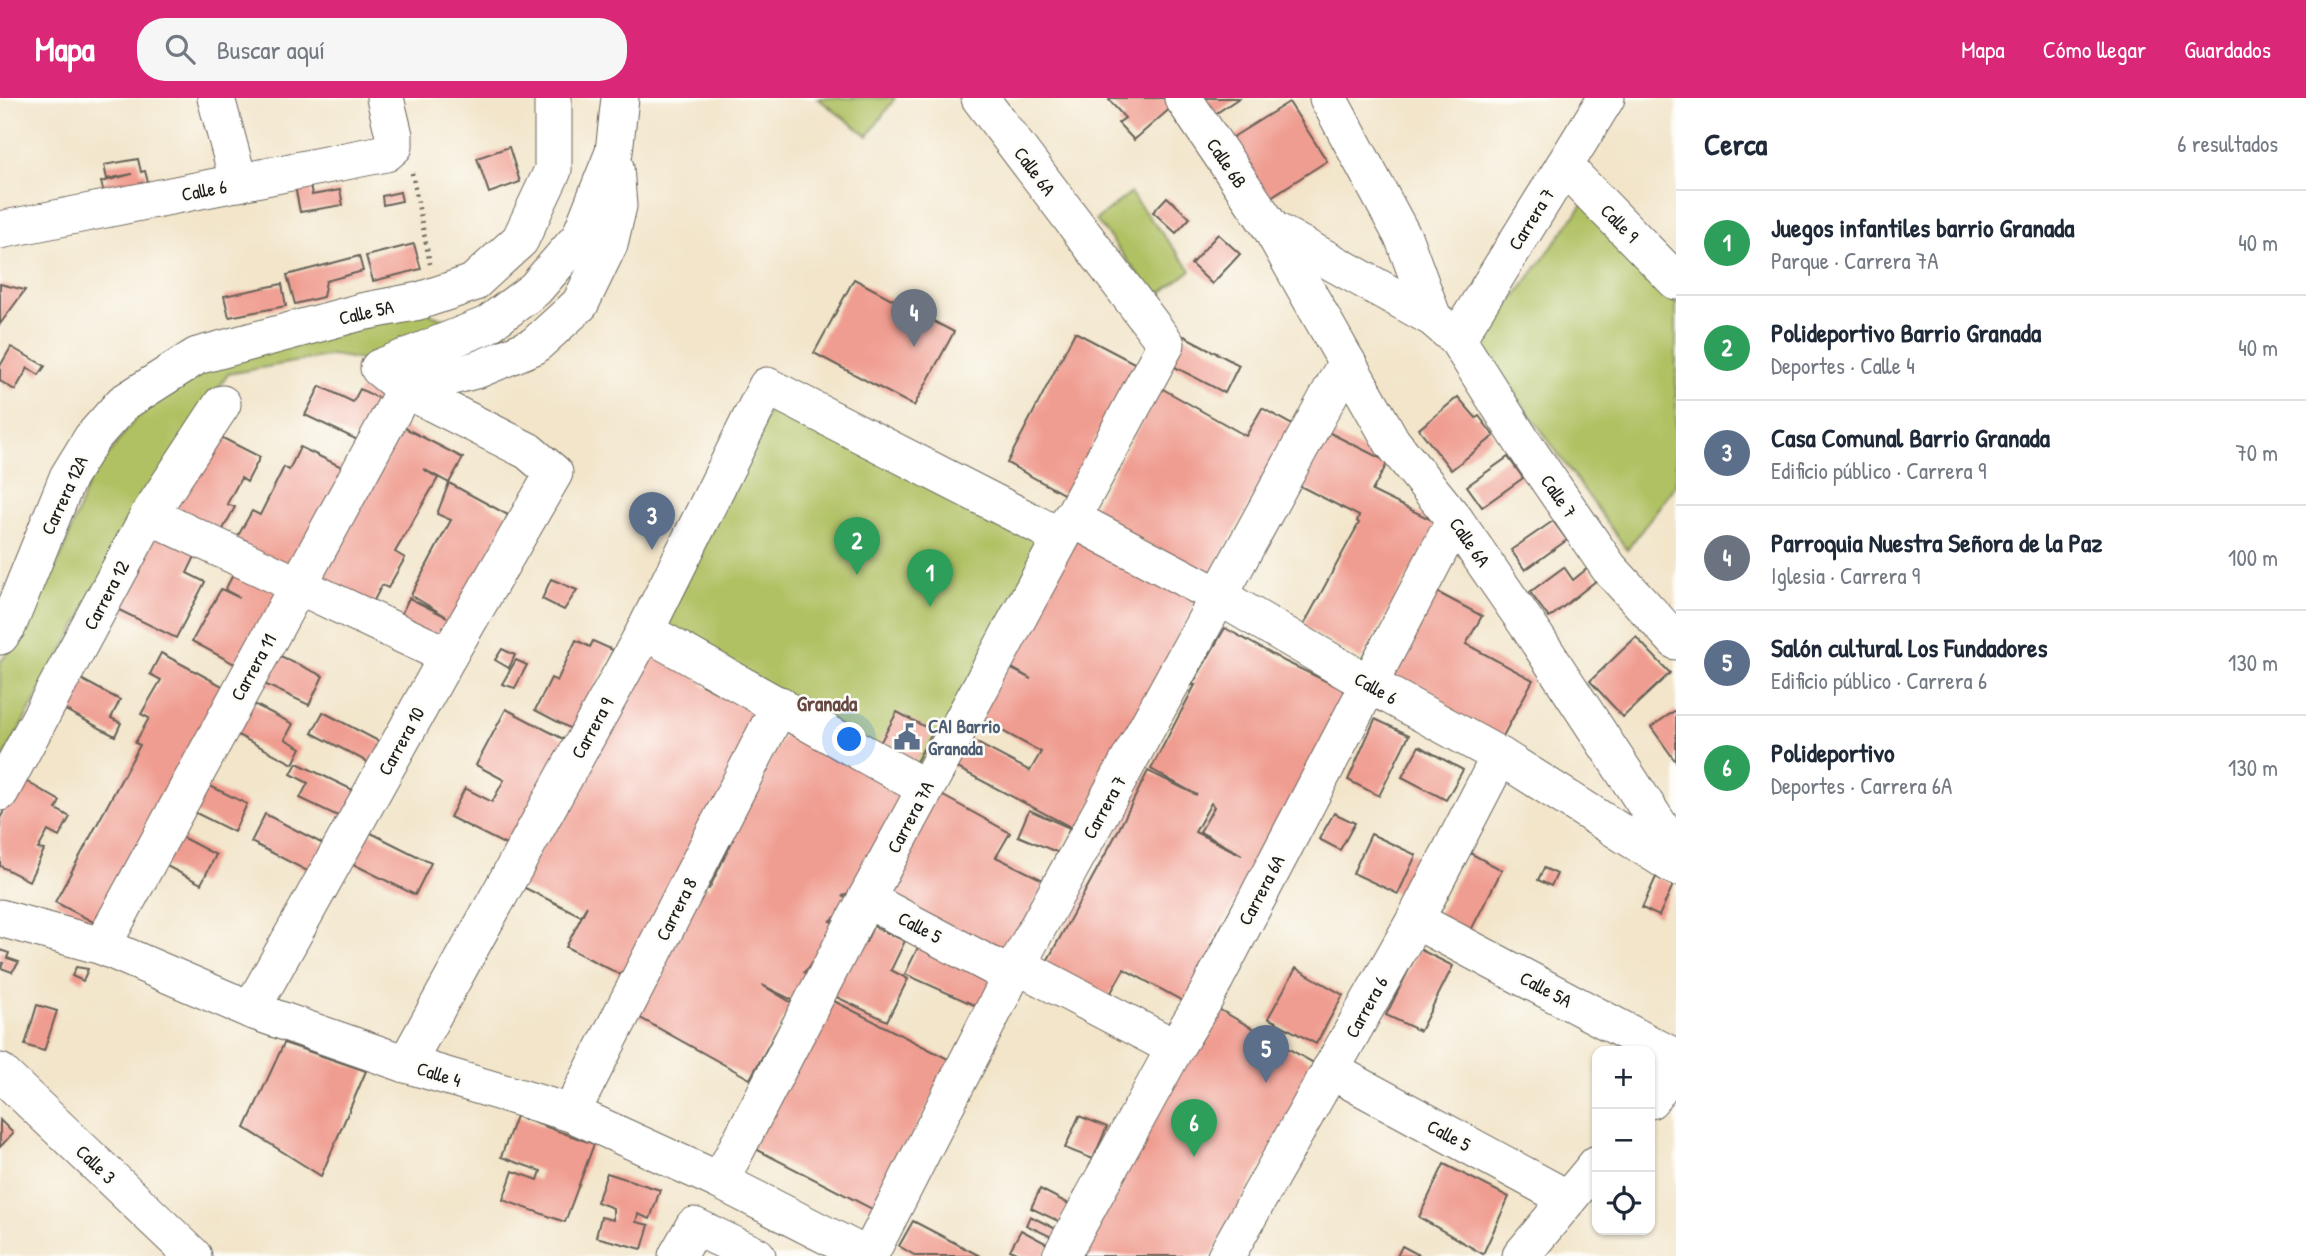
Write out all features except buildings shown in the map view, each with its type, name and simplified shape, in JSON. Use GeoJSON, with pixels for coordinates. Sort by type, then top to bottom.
{"type":"FeatureCollection","features":[{"type":"Feature","properties":{"kind":"street"},"geometry":{"type":"LineString","coordinates":[[216,98],[239,183]]}},
{"type":"Feature","properties":{"kind":"street"},"geometry":{"type":"LineString","coordinates":[[385,98],[394,141]]}},
{"type":"Feature","properties":{"kind":"street","name":"Calle 5A"},"geometry":{"type":"LineString","coordinates":[[197,356],[361,312],[428,298],[473,283],[520,240],[553,170],[553,98]]}},
{"type":"Feature","properties":{"kind":"street"},"geometry":{"type":"LineString","coordinates":[[614,152],[580,237],[535,289],[487,325],[379,368],[405,389],[478,369],[534,346],[580,304],[609,244],[618,206],[614,152],[620,98]]}},
{"type":"Feature","properties":{"kind":"street","name":"Calle 6A"},"geometry":{"type":"LineString","coordinates":[[980,98],[1166,344]]}},
{"type":"Feature","properties":{"kind":"street","name":"Calle 6B"},"geometry":{"type":"LineString","coordinates":[[1183,98],[1271,228]]}},
{"type":"Feature","properties":{"kind":"street","name":"Calle 7"},"geometry":{"type":"LineString","coordinates":[[1328,98],[1404,239],[1445,329],[1609,568],[1676,641]]}},
{"type":"Feature","properties":{"kind":"street","name":"Carrera 7"},"geometry":{"type":"LineString","coordinates":[[1445,329],[1564,166],[1606,98]]}},
{"type":"Feature","properties":{"kind":"street","name":"Calle 6"},"geometry":{"type":"LineString","coordinates":[[0,230],[386,153],[394,141]]}},
{"type":"Feature","properties":{"kind":"street","name":"Calle 9"},"geometry":{"type":"LineString","coordinates":[[1564,166],[1675,278]]}},
{"type":"Feature","properties":{"kind":"street"},"geometry":{"type":"LineString","coordinates":[[1271,228],[1445,329]]}},
{"type":"Feature","properties":{"kind":"street","name":"Calle 6A"},"geometry":{"type":"LineString","coordinates":[[1271,228],[1392,442],[1455,520],[1531,630],[1676,851]]}},
{"type":"Feature","properties":{"kind":"street"},"geometry":{"type":"LineString","coordinates":[[428,298],[487,325]]}},
{"type":"Feature","properties":{"kind":"street","name":"Carrera 7A"},"geometry":{"type":"LineString","coordinates":[[720,1181],[925,788],[1166,344]]}},
{"type":"Feature","properties":{"kind":"street","name":"Carrera 12A"},"geometry":{"type":"LineString","coordinates":[[0,636],[8,625],[68,477],[92,438],[123,403],[197,356]]}},
{"type":"Feature","properties":{"kind":"street","name":"Carrera 7"},"geometry":{"type":"LineString","coordinates":[[868,1256],[1014,971],[1347,362]]}},
{"type":"Feature","properties":{"kind":"street","name":"Calle 6"},"geometry":{"type":"LineString","coordinates":[[767,386],[1220,597],[1500,756],[1676,867]]}},
{"type":"Feature","properties":{"kind":"street","name":"Carrera 9"},"geometry":{"type":"LineString","coordinates":[[406,1064],[645,631],[767,386]]}},
{"type":"Feature","properties":{"kind":"street","name":"Carrera 10"},"geometry":{"type":"LineString","coordinates":[[251,1010],[448,656],[554,473],[528,451],[405,389]]}},
{"type":"Feature","properties":{"kind":"street","name":"Carrera 11"},"geometry":{"type":"LineString","coordinates":[[102,946],[405,389]]}},
{"type":"Feature","properties":{"kind":"street","name":"Carrera 12"},"geometry":{"type":"LineString","coordinates":[[0,792],[149,515],[222,404]]}},
{"type":"Feature","properties":{"kind":"street"},"geometry":{"type":"LineString","coordinates":[[149,515],[448,656]]}},
{"type":"Feature","properties":{"kind":"street","name":"Carrera 6A"},"geometry":{"type":"LineString","coordinates":[[1061,1256],[1210,988],[1455,520]]}},
{"type":"Feature","properties":{"kind":"street"},"geometry":{"type":"LineString","coordinates":[[645,631],[925,788]]}},
{"type":"Feature","properties":{"kind":"street","name":"Carrera 8"},"geometry":{"type":"LineString","coordinates":[[571,1113],[780,705]]}},
{"type":"Feature","properties":{"kind":"street","name":"Carrera 6"},"geometry":{"type":"LineString","coordinates":[[1226,1256],[1415,919],[1500,756]]}},
{"type":"Feature","properties":{"kind":"street","name":"Calle 5"},"geometry":{"type":"LineString","coordinates":[[866,899],[1175,1048]]}},
{"type":"Feature","properties":{"kind":"street","name":"Calle 4"},"geometry":{"type":"LineString","coordinates":[[0,918],[102,946],[251,1010],[406,1064],[571,1113],[720,1181],[868,1256]]}},
{"type":"Feature","properties":{"kind":"street","name":"Calle 5A"},"geometry":{"type":"LineString","coordinates":[[1415,919],[1676,1058]]}},
{"type":"Feature","properties":{"kind":"street"},"geometry":{"type":"LineString","coordinates":[[1655,1094],[1676,1068]]}},
{"type":"Feature","properties":{"kind":"street","name":"Calle 5"},"geometry":{"type":"LineString","coordinates":[[1330,1070],[1568,1199]]}},
{"type":"Feature","properties":{"kind":"street","name":"Calle 3"},"geometry":{"type":"LineString","coordinates":[[0,1072],[192,1256]]}},
{"type":"Feature","properties":{"kind":"street"},"geometry":{"type":"LineString","coordinates":[[1521,1256],[1592,1170]]}},
{"type":"Feature","properties":{"kind":"street"},"geometry":{"type":"LineString","coordinates":[[686,1241],[757,1256]]}},
{"type":"Feature","properties":{"kind":"path"},"geometry":{"type":"LineString","coordinates":[[394,141],[410,164],[428,298]]}},
{"type":"Feature","properties":{"kind":"green space"},"geometry":{"type":"Polygon","coordinates":[[[817,98],[895,98],[868,136],[817,98]]]}},
{"type":"Feature","properties":{"kind":"green space"},"geometry":{"type":"Polygon","coordinates":[[[1130,193],[1191,270],[1156,297],[1096,220],[1130,193]]]}},
{"type":"Feature","properties":{"kind":"green space"},"geometry":{"type":"Polygon","coordinates":[[[1584,203],[1676,302],[1676,484],[1627,550],[1480,345],[1584,203]]]}},
{"type":"Feature","properties":{"kind":"green space"},"geometry":{"type":"Polygon","coordinates":[[[420,311],[474,327],[376,362],[332,355],[228,374],[160,476],[0,764],[0,662],[22,636],[63,552],[89,481],[141,411],[199,370],[420,311]]]}},
{"type":"Feature","properties":{"kind":"green space"},"geometry":{"type":"Polygon","coordinates":[[[783,382],[1051,523],[922,772],[664,627],[783,382]]]}},
{"type":"Feature","properties":{"kind":"place","name":"Parroquia Nuestra Señora de la Paz"},"geometry":{"type":"Point","coordinates":[914,347]}},
{"type":"Feature","properties":{"kind":"place","name":"Casa Comunal Barrio Granada"},"geometry":{"type":"Point","coordinates":[652,550]}},
{"type":"Feature","properties":{"kind":"place","name":"Polideportivo Barrio Granada"},"geometry":{"type":"Point","coordinates":[857,575]}},
{"type":"Feature","properties":{"kind":"place","name":"Juegos infantiles barrio Granada"},"geometry":{"type":"Point","coordinates":[930,607]}},
{"type":"Feature","properties":{"kind":"place","name":"CAI Barrio Granada"},"geometry":{"type":"Point","coordinates":[907,737]}},
{"type":"Feature","properties":{"kind":"place","name":"Salón cultural Los Fundadores"},"geometry":{"type":"Point","coordinates":[1266,1083]}},
{"type":"Feature","properties":{"kind":"place","name":"Polideportivo"},"geometry":{"type":"Point","coordinates":[1194,1157]}},
{"type":"Feature","properties":{"kind":"district","name":"Granada"},"geometry":{"type":"Point","coordinates":[827,703]}}]}
